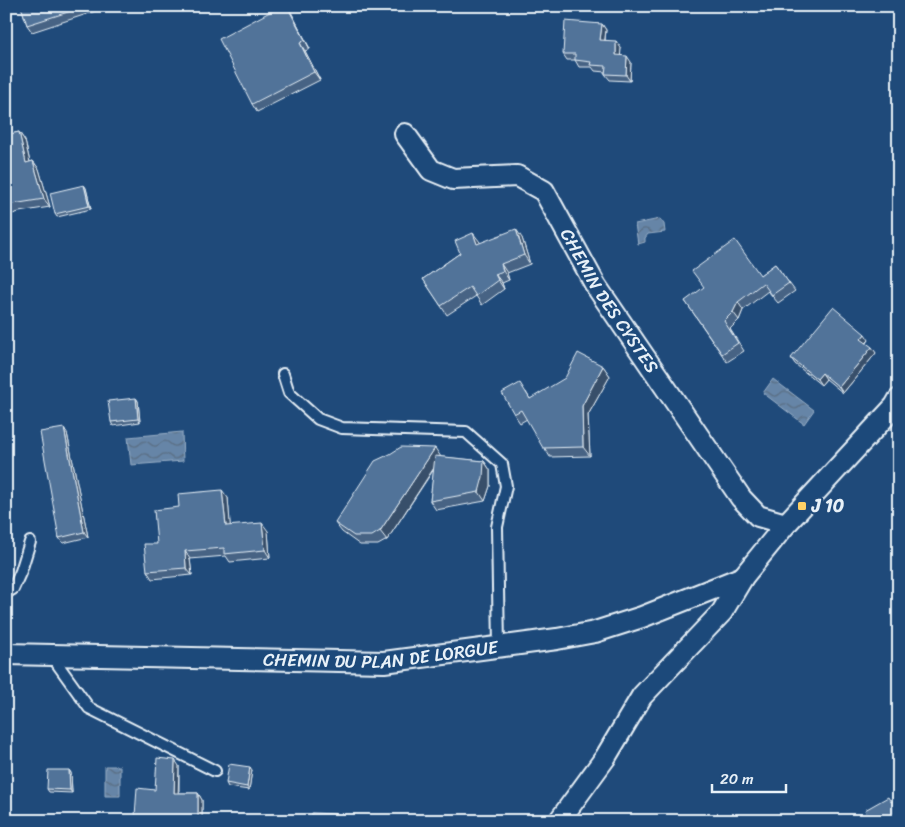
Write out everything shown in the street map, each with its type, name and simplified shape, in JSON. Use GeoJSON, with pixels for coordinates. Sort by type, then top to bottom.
{"type":"FeatureCollection","features":[{"type":"Feature","properties":{"kind":"street","name":"CHEMIN DES CYSTES"},"geometry":{"type":"LineString","coordinates":[[405,134],[430,170],[454,179],[517,176],[544,191],[596,286],[741,498],[758,516],[786,524]]}},
{"type":"Feature","properties":{"kind":"street"},"geometry":{"type":"LineString","coordinates":[[559,821],[605,758],[642,696],[722,612],[744,577],[786,524],[895,406],[899,399]]}},
{"type":"Feature","properties":{"kind":"street","name":"CHEMIN DU PLAN DE LORGUE"},"geometry":{"type":"LineString","coordinates":[[6,654],[384,662],[595,632],[642,617],[744,577]]}},
{"type":"Feature","properties":{"kind":"lane"},"geometry":{"type":"LineString","coordinates":[[283,374],[290,393],[318,418],[342,428],[466,432],[502,464],[506,486],[497,527],[500,647]]}},
{"type":"Feature","properties":{"kind":"lane"},"geometry":{"type":"LineString","coordinates":[[6,593],[13,589],[30,542]]}},
{"type":"Feature","properties":{"kind":"lane"},"geometry":{"type":"LineString","coordinates":[[51,655],[88,708],[214,771]]}},
{"type":"Feature","properties":{"kind":"water"},"geometry":{"type":"Polygon","coordinates":[[[660,219],[664,224],[665,232],[648,234],[645,242],[638,244],[635,224],[660,219]]]}},
{"type":"Feature","properties":{"kind":"water"},"geometry":{"type":"Polygon","coordinates":[[[773,379],[814,410],[804,424],[763,393],[773,379]]]}},
{"type":"Feature","properties":{"kind":"water"},"geometry":{"type":"Polygon","coordinates":[[[182,432],[183,461],[131,465],[128,437],[182,432]]]}},
{"type":"Feature","properties":{"kind":"water"},"geometry":{"type":"Polygon","coordinates":[[[105,766],[120,766],[120,796],[105,796],[105,766]]]}},
{"type":"Feature","properties":{"kind":"building"},"geometry":{"type":"Polygon","coordinates":[[[21,6],[87,6],[27,25],[21,6]]]}},
{"type":"Feature","properties":{"kind":"building"},"geometry":{"type":"Polygon","coordinates":[[[281,6],[287,6],[305,40],[300,43],[314,72],[252,104],[219,39],[281,6]]]}},
{"type":"Feature","properties":{"kind":"building"},"geometry":{"type":"Polygon","coordinates":[[[565,21],[602,24],[600,40],[616,41],[616,55],[627,56],[626,75],[605,74],[606,66],[590,65],[591,62],[575,60],[575,54],[563,54],[565,21]]]}},
{"type":"Feature","properties":{"kind":"building"},"geometry":{"type":"Polygon","coordinates":[[[19,132],[26,163],[33,161],[44,199],[6,206],[6,135],[19,132]]]}},
{"type":"Feature","properties":{"kind":"building"},"geometry":{"type":"Polygon","coordinates":[[[84,185],[89,206],[55,214],[50,193],[84,185]]]}},
{"type":"Feature","properties":{"kind":"building"},"geometry":{"type":"Polygon","coordinates":[[[516,229],[524,255],[501,264],[503,271],[495,274],[498,280],[476,296],[470,287],[441,306],[423,279],[460,253],[455,241],[473,233],[477,244],[516,229]]]}},
{"type":"Feature","properties":{"kind":"building"},"geometry":{"type":"Polygon","coordinates":[[[735,240],[760,275],[775,264],[789,283],[772,295],[763,283],[738,302],[733,312],[724,321],[738,343],[722,354],[685,301],[704,287],[692,271],[735,240]]]}},
{"type":"Feature","properties":{"kind":"building"},"geometry":{"type":"Polygon","coordinates":[[[833,307],[865,334],[861,339],[872,347],[839,387],[822,373],[817,379],[791,358],[833,307]]]}},
{"type":"Feature","properties":{"kind":"building"},"geometry":{"type":"Polygon","coordinates":[[[578,353],[603,366],[582,406],[583,447],[543,448],[521,410],[514,414],[502,393],[520,383],[530,399],[565,378],[578,353]]]}},
{"type":"Feature","properties":{"kind":"building"},"geometry":{"type":"Polygon","coordinates":[[[136,398],[138,419],[111,422],[108,401],[136,398]]]}},
{"type":"Feature","properties":{"kind":"building"},"geometry":{"type":"Polygon","coordinates":[[[64,428],[84,532],[59,538],[40,432],[64,428]]]}},
{"type":"Feature","properties":{"kind":"building"},"geometry":{"type":"Polygon","coordinates":[[[401,447],[435,448],[380,531],[372,536],[354,536],[335,523],[375,461],[401,447]]]}},
{"type":"Feature","properties":{"kind":"building"},"geometry":{"type":"Polygon","coordinates":[[[435,456],[484,461],[483,477],[479,492],[430,501],[435,456]]]}},
{"type":"Feature","properties":{"kind":"building"},"geometry":{"type":"Polygon","coordinates":[[[222,490],[226,526],[262,523],[265,550],[224,554],[224,548],[185,551],[186,568],[147,571],[144,544],[157,544],[154,510],[179,507],[178,494],[222,490]]]}},
{"type":"Feature","properties":{"kind":"building"},"geometry":{"type":"Polygon","coordinates":[[[157,758],[175,760],[174,793],[198,793],[198,821],[175,821],[135,816],[137,788],[155,790],[157,758]]]}},
{"type":"Feature","properties":{"kind":"building"},"geometry":{"type":"Polygon","coordinates":[[[229,764],[250,767],[247,787],[226,783],[229,764]]]}},
{"type":"Feature","properties":{"kind":"building"},"geometry":{"type":"Polygon","coordinates":[[[48,770],[69,770],[70,790],[47,789],[48,770]]]}},
{"type":"Feature","properties":{"kind":"building"},"geometry":{"type":"Polygon","coordinates":[[[888,797],[891,802],[899,798],[899,821],[869,821],[865,810],[888,797]]]}},
{"type":"Feature","properties":{"kind":"building"},"geometry":{"type":"Polygon","coordinates":[[[312,813],[335,814],[335,821],[311,821],[312,813]]]}},
{"type":"Feature","properties":{"kind":"place","name":"J 10"},"geometry":{"type":"Point","coordinates":[802,506]}}]}
